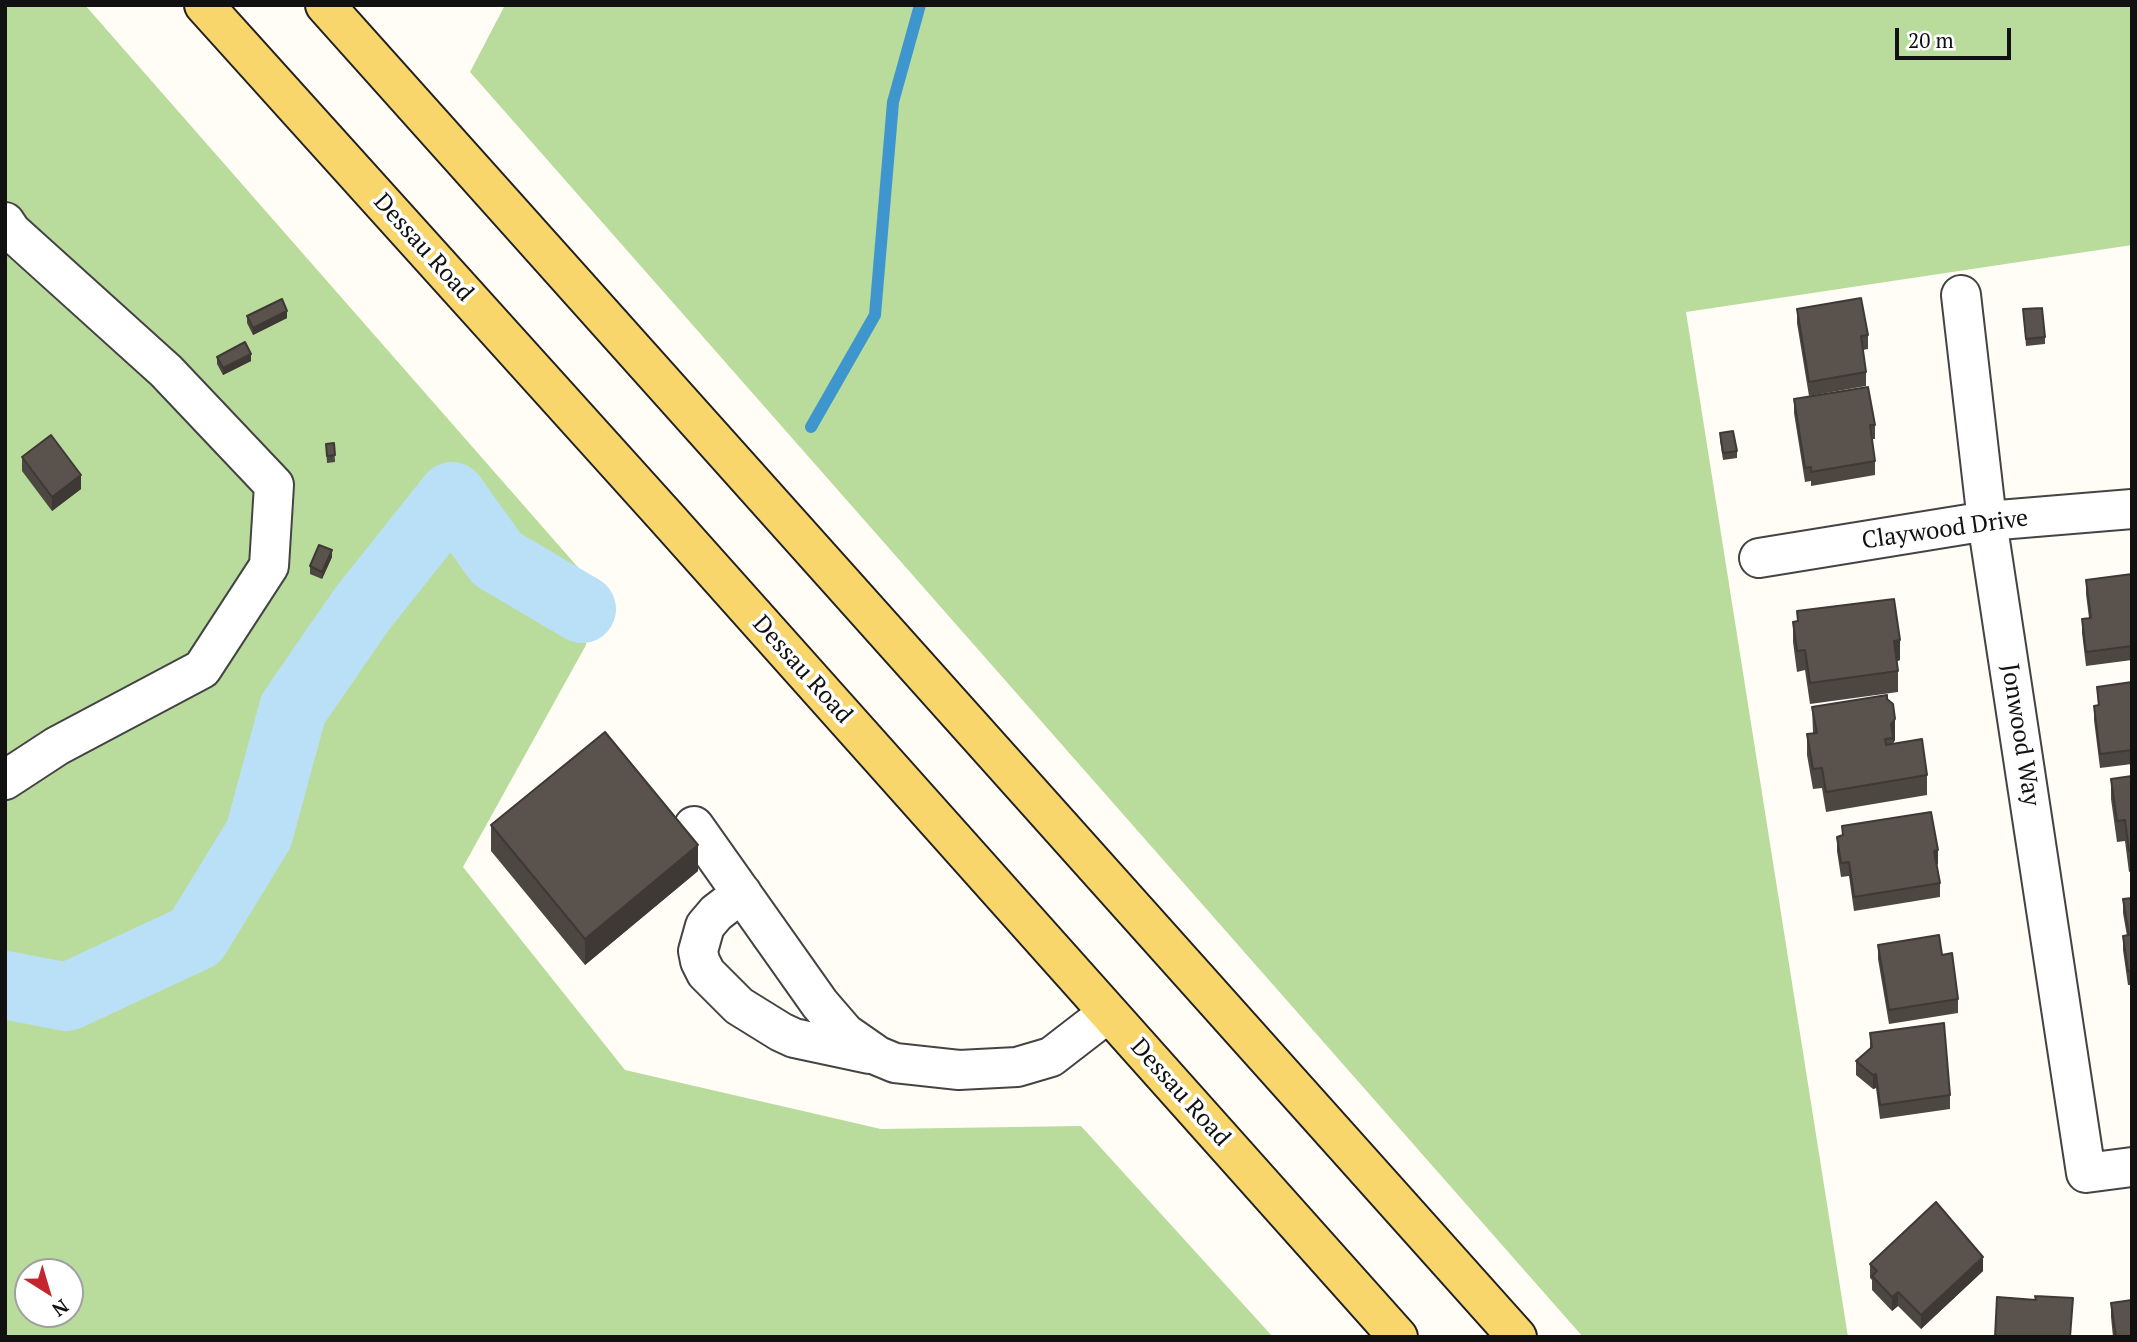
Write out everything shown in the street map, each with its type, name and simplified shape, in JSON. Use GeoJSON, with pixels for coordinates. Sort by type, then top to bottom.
{"type":"FeatureCollection","features":[{"type":"Feature","properties":{"kind":"main road","name":"Dessau Road"},"geometry":{"type":"LineString","coordinates":[[204,5],[675,527],[1398,1337]]}},
{"type":"Feature","properties":{"kind":"main road"},"geometry":{"type":"LineString","coordinates":[[325,5],[1517,1337]]}},
{"type":"Feature","properties":{"kind":"street"},"geometry":{"type":"LineString","coordinates":[[5,222],[11,231],[166,370],[274,485],[269,566],[202,669],[57,746],[5,780]]}},
{"type":"Feature","properties":{"kind":"street","name":"Jonwood Way"},"geometry":{"type":"LineString","coordinates":[[1961,295],[1987,521],[2086,1173],[2132,1167]]}},
{"type":"Feature","properties":{"kind":"street","name":"Claywood Drive"},"geometry":{"type":"LineString","coordinates":[[1759,558],[1987,521],[2132,509]]}},
{"type":"Feature","properties":{"kind":"street"},"geometry":{"type":"LineString","coordinates":[[694,826],[820,1004],[845,1033],[878,1056]]}},
{"type":"Feature","properties":{"kind":"street"},"geometry":{"type":"LineString","coordinates":[[742,893],[716,913],[705,926],[698,951],[700,961],[706,973],[739,1006],[794,1038],[878,1056],[895,1063],[959,1070],[1017,1067],[1052,1057],[1108,1013]]}},
{"type":"Feature","properties":{"kind":"green space"},"geometry":{"type":"Polygon","coordinates":[[[5,5],[85,5],[590,581],[586,645],[463,867],[625,1070],[881,1129],[1081,1126],[1273,1337],[5,1337],[5,5]]]}},
{"type":"Feature","properties":{"kind":"green space"},"geometry":{"type":"Polygon","coordinates":[[[505,5],[2132,5],[2132,245],[1686,312],[1848,1337],[1583,1337],[470,72],[505,5]]]}},
{"type":"Feature","properties":{"kind":"building"},"geometry":{"type":"Polygon","coordinates":[[[1861,298],[1868,335],[1861,336],[1866,372],[1809,382],[1797,309],[1861,298]]]}},
{"type":"Feature","properties":{"kind":"building"},"geometry":{"type":"Polygon","coordinates":[[[282,299],[287,311],[253,328],[247,316],[282,299]]]}},
{"type":"Feature","properties":{"kind":"building"},"geometry":{"type":"Polygon","coordinates":[[[2042,308],[2045,337],[2026,339],[2023,309],[2042,308]]]}},
{"type":"Feature","properties":{"kind":"building"},"geometry":{"type":"Polygon","coordinates":[[[245,342],[251,354],[223,368],[217,357],[245,342]]]}},
{"type":"Feature","properties":{"kind":"building"},"geometry":{"type":"Polygon","coordinates":[[[1868,387],[1875,425],[1870,425],[1875,461],[1811,472],[1811,467],[1805,468],[1794,399],[1868,387]]]}},
{"type":"Feature","properties":{"kind":"building"},"geometry":{"type":"Polygon","coordinates":[[[1733,431],[1737,451],[1723,453],[1720,433],[1733,431]]]}},
{"type":"Feature","properties":{"kind":"building"},"geometry":{"type":"Polygon","coordinates":[[[51,435],[81,475],[52,497],[22,457],[51,435]]]}},
{"type":"Feature","properties":{"kind":"building"},"geometry":{"type":"Polygon","coordinates":[[[334,443],[335,455],[327,456],[326,444],[334,443]]]}},
{"type":"Feature","properties":{"kind":"building"},"geometry":{"type":"Polygon","coordinates":[[[319,545],[332,550],[322,572],[310,566],[319,545]]]}},
{"type":"Feature","properties":{"kind":"building"},"geometry":{"type":"Polygon","coordinates":[[[2132,574],[2132,646],[2086,652],[2082,619],[2091,618],[2086,580],[2132,574]]]}},
{"type":"Feature","properties":{"kind":"building"},"geometry":{"type":"Polygon","coordinates":[[[1894,599],[1900,640],[1894,641],[1898,671],[1810,683],[1805,650],[1797,651],[1793,622],[1798,621],[1797,611],[1894,599]]]}},
{"type":"Feature","properties":{"kind":"building"},"geometry":{"type":"Polygon","coordinates":[[[2132,682],[2132,750],[2100,754],[2094,706],[2099,705],[2097,687],[2132,682]]]}},
{"type":"Feature","properties":{"kind":"building"},"geometry":{"type":"Polygon","coordinates":[[[1887,695],[1887,699],[1893,704],[1895,719],[1891,724],[1893,738],[1885,739],[1886,745],[1922,739],[1927,775],[1826,792],[1822,768],[1813,769],[1807,734],[1817,733],[1812,707],[1887,695]]]}},
{"type":"Feature","properties":{"kind":"building"},"geometry":{"type":"Polygon","coordinates":[[[605,732],[698,845],[585,939],[491,825],[605,732]]]}},
{"type":"Feature","properties":{"kind":"building"},"geometry":{"type":"Polygon","coordinates":[[[2132,776],[2132,851],[2129,851],[2125,820],[2117,821],[2111,779],[2132,776]]]}},
{"type":"Feature","properties":{"kind":"building"},"geometry":{"type":"Polygon","coordinates":[[[1931,812],[1938,850],[1934,851],[1940,883],[1854,897],[1849,862],[1841,863],[1837,837],[1843,835],[1842,826],[1931,812]]]}},
{"type":"Feature","properties":{"kind":"building"},"geometry":{"type":"Polygon","coordinates":[[[2132,898],[2132,971],[2128,971],[2123,936],[2129,935],[2123,899],[2132,898]]]}},
{"type":"Feature","properties":{"kind":"building"},"geometry":{"type":"Polygon","coordinates":[[[1939,935],[1942,955],[1952,953],[1958,999],[1889,1010],[1878,945],[1939,935]]]}},
{"type":"Feature","properties":{"kind":"building"},"geometry":{"type":"Polygon","coordinates":[[[1944,1023],[1950,1095],[1880,1105],[1876,1074],[1873,1075],[1856,1061],[1872,1047],[1870,1033],[1944,1023]]]}},
{"type":"Feature","properties":{"kind":"building"},"geometry":{"type":"Polygon","coordinates":[[[1936,1202],[1983,1257],[1921,1315],[1898,1292],[1892,1297],[1872,1276],[1877,1271],[1870,1264],[1936,1202]]]}},
{"type":"Feature","properties":{"kind":"building"},"geometry":{"type":"Polygon","coordinates":[[[2035,1296],[2073,1298],[2070,1337],[1995,1337],[1997,1297],[2036,1300],[2035,1296]]]}},
{"type":"Feature","properties":{"kind":"building"},"geometry":{"type":"Polygon","coordinates":[[[2132,1300],[2132,1337],[2116,1337],[2111,1303],[2132,1300]]]}},
{"type":"Feature","properties":{"kind":"waterway"},"geometry":{"type":"LineString","coordinates":[[811,427],[875,315],[893,102],[920,5]]}},
{"type":"Feature","properties":{"kind":"waterway"},"geometry":{"type":"LineString","coordinates":[[5,985],[67,997],[196,937],[259,834],[293,709],[362,609],[452,496],[497,559],[582,609]]}}]}
